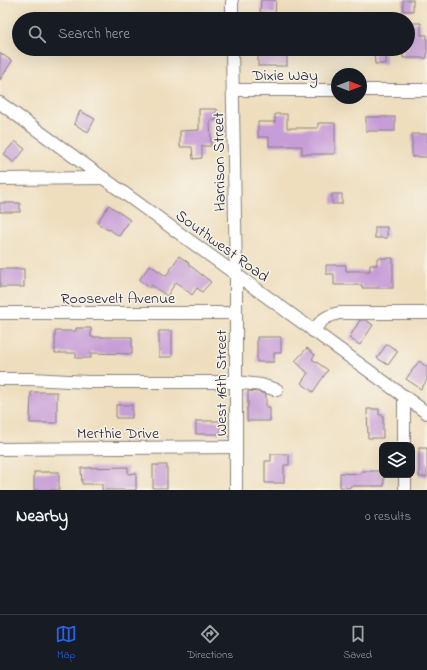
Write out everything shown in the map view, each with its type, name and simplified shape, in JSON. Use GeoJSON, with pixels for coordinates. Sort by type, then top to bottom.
{"type":"FeatureCollection","features":[{"type":"Feature","properties":{"kind":"street"},"geometry":{"type":"LineString","coordinates":[[232,2],[232,12]]}},
{"type":"Feature","properties":{"kind":"street","name":"Harrison Street"},"geometry":{"type":"LineString","coordinates":[[232,56],[236,275]]}},
{"type":"Feature","properties":{"kind":"street","name":"Dixie Way"},"geometry":{"type":"LineString","coordinates":[[233,90],[331,90]]}},
{"type":"Feature","properties":{"kind":"street"},"geometry":{"type":"LineString","coordinates":[[367,90],[427,90]]}},
{"type":"Feature","properties":{"kind":"street","name":"Southwest Road"},"geometry":{"type":"LineString","coordinates":[[0,103],[427,413]]}},
{"type":"Feature","properties":{"kind":"street"},"geometry":{"type":"LineString","coordinates":[[0,180],[104,178]]}},
{"type":"Feature","properties":{"kind":"street","name":"West 16th Street"},"geometry":{"type":"LineString","coordinates":[[236,275],[236,490]]}},
{"type":"Feature","properties":{"kind":"street","name":"Roosevelt Avenue"},"geometry":{"type":"LineString","coordinates":[[0,313],[235,313]]}},
{"type":"Feature","properties":{"kind":"street"},"geometry":{"type":"LineString","coordinates":[[313,331],[323,318],[339,313],[427,313]]}},
{"type":"Feature","properties":{"kind":"street"},"geometry":{"type":"LineString","coordinates":[[0,379],[88,382],[236,382],[261,385],[278,390]]}},
{"type":"Feature","properties":{"kind":"street"},"geometry":{"type":"LineString","coordinates":[[404,396],[404,442]]}},
{"type":"Feature","properties":{"kind":"street","name":"Merthie Drive"},"geometry":{"type":"LineString","coordinates":[[0,449],[236,447]]}},
{"type":"Feature","properties":{"kind":"street"},"geometry":{"type":"LineString","coordinates":[[405,478],[405,490]]}},
{"type":"Feature","properties":{"kind":"building"},"geometry":{"type":"Polygon","coordinates":[[[261,0],[276,0],[275,12],[260,12],[261,0]]]}},
{"type":"Feature","properties":{"kind":"building"},"geometry":{"type":"Polygon","coordinates":[[[403,0],[413,0],[413,11],[403,11],[403,0]]]}},
{"type":"Feature","properties":{"kind":"building"},"geometry":{"type":"Polygon","coordinates":[[[415,23],[421,23],[421,35],[427,35],[427,58],[403,58],[403,56],[415,56],[415,23]]]}},
{"type":"Feature","properties":{"kind":"building"},"geometry":{"type":"Polygon","coordinates":[[[0,53],[12,61],[0,80],[0,53]]]}},
{"type":"Feature","properties":{"kind":"building"},"geometry":{"type":"Polygon","coordinates":[[[258,56],[287,56],[287,66],[258,66],[258,56]]]}},
{"type":"Feature","properties":{"kind":"building"},"geometry":{"type":"Polygon","coordinates":[[[374,56],[386,56],[386,64],[375,64],[374,56]]]}},
{"type":"Feature","properties":{"kind":"building"},"geometry":{"type":"Polygon","coordinates":[[[199,109],[217,109],[217,120],[210,120],[211,146],[202,146],[202,158],[193,159],[192,147],[180,147],[180,131],[199,130],[199,109]]]}},
{"type":"Feature","properties":{"kind":"building"},"geometry":{"type":"Polygon","coordinates":[[[80,111],[95,119],[88,132],[74,124],[80,111]]]}},
{"type":"Feature","properties":{"kind":"building"},"geometry":{"type":"Polygon","coordinates":[[[275,114],[287,114],[287,128],[318,128],[318,123],[335,123],[335,154],[302,154],[302,146],[269,146],[269,137],[258,137],[258,122],[275,122],[275,114]]]}},
{"type":"Feature","properties":{"kind":"building"},"geometry":{"type":"Polygon","coordinates":[[[366,117],[395,117],[395,131],[366,131],[366,117]]]}},
{"type":"Feature","properties":{"kind":"building"},"geometry":{"type":"Polygon","coordinates":[[[412,134],[427,134],[427,157],[412,157],[412,134]]]}},
{"type":"Feature","properties":{"kind":"building"},"geometry":{"type":"Polygon","coordinates":[[[15,141],[25,149],[14,163],[4,154],[15,141]]]}},
{"type":"Feature","properties":{"kind":"building"},"geometry":{"type":"Polygon","coordinates":[[[332,194],[342,194],[342,204],[332,204],[332,194]]]}},
{"type":"Feature","properties":{"kind":"building"},"geometry":{"type":"Polygon","coordinates":[[[0,203],[20,203],[20,212],[0,212],[0,203]]]}},
{"type":"Feature","properties":{"kind":"building"},"geometry":{"type":"Polygon","coordinates":[[[109,205],[130,220],[119,236],[97,223],[109,205]]]}},
{"type":"Feature","properties":{"kind":"building"},"geometry":{"type":"Polygon","coordinates":[[[375,227],[387,227],[387,238],[375,238],[375,227]]]}},
{"type":"Feature","properties":{"kind":"building"},"geometry":{"type":"Polygon","coordinates":[[[179,256],[211,282],[202,292],[197,288],[192,295],[176,282],[167,296],[151,285],[150,288],[139,280],[150,265],[166,276],[179,256]]]}},
{"type":"Feature","properties":{"kind":"building"},"geometry":{"type":"Polygon","coordinates":[[[377,258],[393,258],[393,288],[362,288],[362,285],[334,285],[334,274],[326,274],[326,265],[346,265],[346,271],[370,271],[370,265],[377,265],[377,258]]]}},
{"type":"Feature","properties":{"kind":"building"},"geometry":{"type":"Polygon","coordinates":[[[0,269],[24,269],[24,287],[0,287],[0,269]]]}},
{"type":"Feature","properties":{"kind":"building"},"geometry":{"type":"Polygon","coordinates":[[[360,320],[366,320],[373,325],[360,345],[349,338],[360,320]]]}},
{"type":"Feature","properties":{"kind":"building"},"geometry":{"type":"Polygon","coordinates":[[[76,328],[91,328],[91,337],[132,337],[132,354],[91,353],[91,358],[76,358],[76,353],[55,353],[55,331],[76,331],[76,328]]]}},
{"type":"Feature","properties":{"kind":"building"},"geometry":{"type":"Polygon","coordinates":[[[159,331],[172,331],[172,357],[159,357],[159,331]]]}},
{"type":"Feature","properties":{"kind":"building"},"geometry":{"type":"Polygon","coordinates":[[[257,337],[281,337],[281,353],[274,353],[274,362],[257,362],[257,337]]]}},
{"type":"Feature","properties":{"kind":"building"},"geometry":{"type":"Polygon","coordinates":[[[387,344],[398,351],[388,365],[377,358],[387,344]]]}},
{"type":"Feature","properties":{"kind":"building"},"geometry":{"type":"Polygon","coordinates":[[[307,348],[315,355],[312,359],[328,370],[313,392],[301,383],[308,373],[295,361],[307,348]]]}},
{"type":"Feature","properties":{"kind":"building"},"geometry":{"type":"Polygon","coordinates":[[[419,361],[427,367],[427,380],[421,389],[406,379],[419,361]]]}},
{"type":"Feature","properties":{"kind":"building"},"geometry":{"type":"Polygon","coordinates":[[[248,391],[266,394],[266,407],[270,407],[270,421],[247,421],[248,391]]]}},
{"type":"Feature","properties":{"kind":"building"},"geometry":{"type":"Polygon","coordinates":[[[31,392],[57,392],[57,423],[30,423],[31,392]]]}},
{"type":"Feature","properties":{"kind":"building"},"geometry":{"type":"Polygon","coordinates":[[[116,405],[132,405],[132,418],[116,418],[116,405]]]}},
{"type":"Feature","properties":{"kind":"building"},"geometry":{"type":"Polygon","coordinates":[[[367,409],[379,409],[379,415],[383,415],[383,438],[368,438],[367,409]]]}},
{"type":"Feature","properties":{"kind":"building"},"geometry":{"type":"Polygon","coordinates":[[[196,421],[220,421],[220,434],[196,434],[196,421]]]}},
{"type":"Feature","properties":{"kind":"building"},"geometry":{"type":"Polygon","coordinates":[[[419,448],[427,448],[427,477],[419,477],[419,448]]]}},
{"type":"Feature","properties":{"kind":"building"},"geometry":{"type":"Polygon","coordinates":[[[271,454],[289,454],[289,465],[284,465],[284,483],[265,483],[265,461],[271,461],[271,454]]]}},
{"type":"Feature","properties":{"kind":"building"},"geometry":{"type":"Polygon","coordinates":[[[153,465],[167,465],[167,488],[153,488],[153,465]]]}},
{"type":"Feature","properties":{"kind":"building"},"geometry":{"type":"Polygon","coordinates":[[[128,467],[128,474],[136,473],[136,490],[102,490],[102,484],[82,484],[81,468],[128,467]]]}},
{"type":"Feature","properties":{"kind":"building"},"geometry":{"type":"Polygon","coordinates":[[[361,471],[379,471],[379,478],[384,478],[384,486],[350,486],[350,488],[340,487],[340,473],[361,474],[361,471]]]}},
{"type":"Feature","properties":{"kind":"building"},"geometry":{"type":"Polygon","coordinates":[[[34,472],[59,472],[59,490],[34,490],[34,472]]]}}]}
